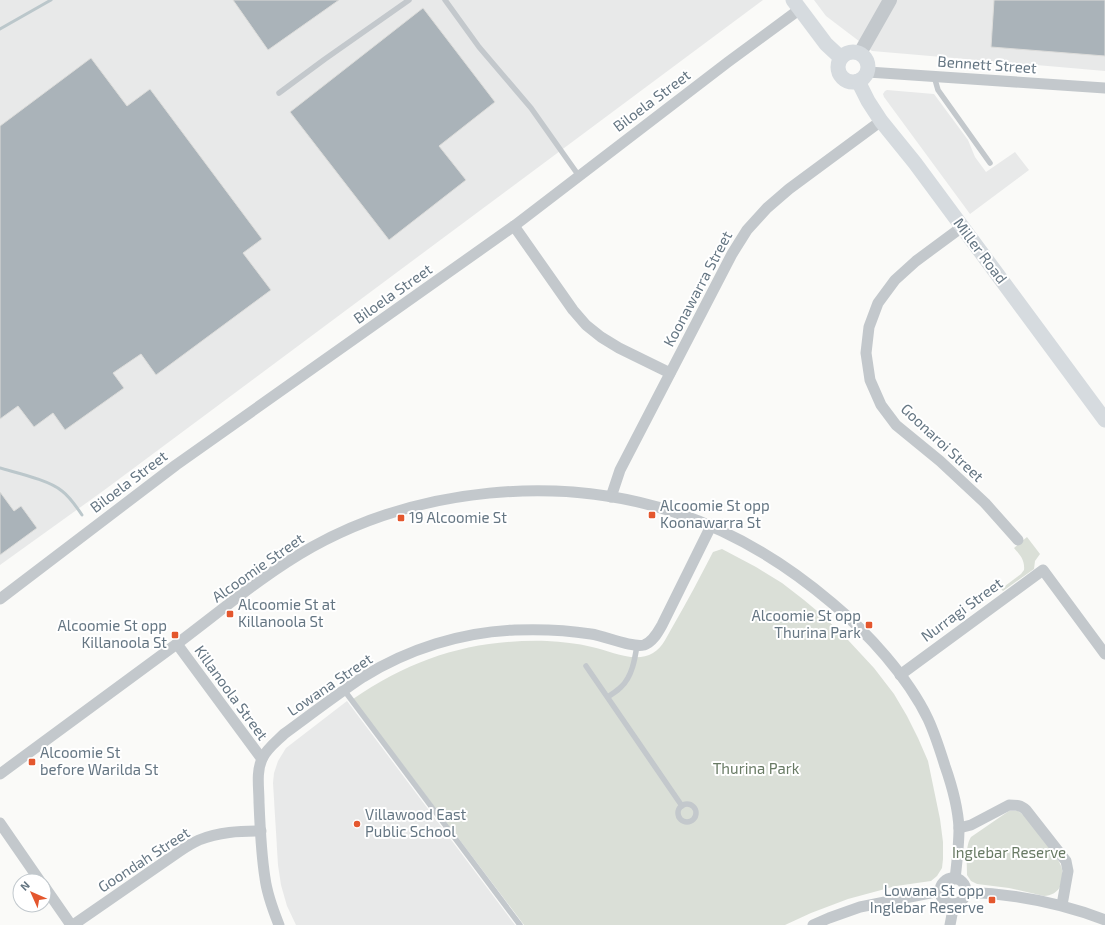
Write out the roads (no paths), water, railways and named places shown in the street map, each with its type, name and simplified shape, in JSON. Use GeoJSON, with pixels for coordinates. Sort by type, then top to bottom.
{"type":"FeatureCollection","features":[{"type":"Feature","properties":{"kind":"main road"},"geometry":{"type":"LineString","coordinates":[[796,5],[826,44],[841,58]]}},
{"type":"Feature","properties":{"kind":"main road"},"geometry":{"type":"LineString","coordinates":[[847,53],[860,53],[867,59],[868,68],[863,76],[849,81],[841,76],[839,72],[838,67],[841,58],[847,53]]}},
{"type":"Feature","properties":{"kind":"main road","name":"Miller Road"},"geometry":{"type":"LineString","coordinates":[[863,76],[868,101],[881,121],[915,164],[1105,420]]}},
{"type":"Feature","properties":{"kind":"street"},"geometry":{"type":"LineString","coordinates":[[860,53],[890,0]]}},
{"type":"Feature","properties":{"kind":"street","name":"Biloela Street"},"geometry":{"type":"LineString","coordinates":[[0,599],[176,465],[514,226],[728,62],[796,5]]}},
{"type":"Feature","properties":{"kind":"street","name":"Bennett Street"},"geometry":{"type":"LineString","coordinates":[[863,76],[934,76],[1105,88]]}},
{"type":"Feature","properties":{"kind":"street","name":"Koonawarra Street"},"geometry":{"type":"LineString","coordinates":[[611,497],[620,470],[732,254],[747,230],[767,208],[789,189],[881,121]]}},
{"type":"Feature","properties":{"kind":"street"},"geometry":{"type":"LineString","coordinates":[[514,226],[573,310],[586,325],[601,337],[619,348],[670,373]]}},
{"type":"Feature","properties":{"kind":"street","name":"Goonaroi Street"},"geometry":{"type":"LineString","coordinates":[[962,228],[916,261],[895,280],[878,303],[869,327],[866,353],[870,380],[881,404],[896,425],[940,461],[985,503],[1018,540]]}},
{"type":"Feature","properties":{"kind":"street","name":"Alcoomie Street"},"geometry":{"type":"LineString","coordinates":[[0,774],[287,562],[336,535],[359,525],[397,512],[444,499],[475,494],[526,490],[611,497],[637,502],[673,512],[711,526],[784,565],[814,587],[841,610],[886,656],[916,697],[928,718],[948,775],[954,797],[959,828],[955,879]]}},
{"type":"Feature","properties":{"kind":"street"},"geometry":{"type":"LineString","coordinates":[[637,645],[645,645],[657,633],[711,526]]}},
{"type":"Feature","properties":{"kind":"street","name":"Nurragi Street"},"geometry":{"type":"LineString","coordinates":[[900,675],[1043,570],[1105,654]]}},
{"type":"Feature","properties":{"kind":"street","name":"Lowana Street"},"geometry":{"type":"LineString","coordinates":[[279,925],[270,900],[265,878],[260,831],[258,778],[262,759],[268,750],[284,734],[344,690],[370,674],[409,654],[434,644],[461,637],[489,632],[514,630],[567,631],[592,634],[637,645]]}},
{"type":"Feature","properties":{"kind":"street","name":"Killanoola Street"},"geometry":{"type":"LineString","coordinates":[[177,644],[262,759]]}},
{"type":"Feature","properties":{"kind":"street"},"geometry":{"type":"LineString","coordinates":[[959,828],[971,825],[1009,805],[1021,806],[1032,815],[1066,861],[1068,871],[1062,905]]}},
{"type":"Feature","properties":{"kind":"street"},"geometry":{"type":"LineString","coordinates":[[0,823],[34,873]]}},
{"type":"Feature","properties":{"kind":"street","name":"Goondah Street"},"geometry":{"type":"LineString","coordinates":[[72,925],[180,851],[198,841],[219,834],[239,831],[260,831]]}},
{"type":"Feature","properties":{"kind":"street"},"geometry":{"type":"LineString","coordinates":[[948,879],[955,879],[963,884],[966,892],[962,900],[954,904],[947,903],[941,897],[940,891],[942,884],[945,881],[948,879]]}},
{"type":"Feature","properties":{"kind":"street"},"geometry":{"type":"LineString","coordinates":[[813,925],[860,907],[940,891]]}},
{"type":"Feature","properties":{"kind":"street"},"geometry":{"type":"LineString","coordinates":[[966,892],[1036,899],[1083,911],[1105,920]]}},
{"type":"Feature","properties":{"kind":"street"},"geometry":{"type":"LineString","coordinates":[[52,897],[72,925]]}},
{"type":"Feature","properties":{"kind":"street"},"geometry":{"type":"LineString","coordinates":[[950,925],[954,904]]}},
{"type":"Feature","properties":{"kind":"lane"},"geometry":{"type":"LineString","coordinates":[[279,93],[409,0]]}},
{"type":"Feature","properties":{"kind":"lane"},"geometry":{"type":"LineString","coordinates":[[445,0],[479,47],[531,108],[579,176]]}},
{"type":"Feature","properties":{"kind":"lane"},"geometry":{"type":"LineString","coordinates":[[934,76],[938,90],[990,163]]}},
{"type":"Feature","properties":{"kind":"lane"},"geometry":{"type":"LineString","coordinates":[[608,697],[622,687],[627,679],[632,668],[637,645]]}},
{"type":"Feature","properties":{"kind":"lane"},"geometry":{"type":"LineString","coordinates":[[586,666],[682,806]]}},
{"type":"Feature","properties":{"kind":"lane"},"geometry":{"type":"LineString","coordinates":[[344,690],[520,925]]}},
{"type":"Feature","properties":{"kind":"waterway"},"geometry":{"type":"LineString","coordinates":[[0,29],[51,0]]}},
{"type":"Feature","properties":{"kind":"waterway"},"geometry":{"type":"LineString","coordinates":[[0,468],[32,477],[56,487],[68,496],[82,515]]}},
{"type":"Feature","properties":{"kind":"place","name":"Alcoomie St opp Koonawarra St"},"geometry":{"type":"Point","coordinates":[652,515]}},
{"type":"Feature","properties":{"kind":"place","name":"19 Alcoomie St"},"geometry":{"type":"Point","coordinates":[401,518]}},
{"type":"Feature","properties":{"kind":"place","name":"Alcoomie St at Killanoola St"},"geometry":{"type":"Point","coordinates":[230,614]}},
{"type":"Feature","properties":{"kind":"place","name":"Alcoomie St opp Thurina Park"},"geometry":{"type":"Point","coordinates":[869,625]}},
{"type":"Feature","properties":{"kind":"place","name":"Alcoomie St opp Killanoola St"},"geometry":{"type":"Point","coordinates":[175,635]}},
{"type":"Feature","properties":{"kind":"place","name":"Alcoomie St before Warilda St"},"geometry":{"type":"Point","coordinates":[32,762]}},
{"type":"Feature","properties":{"kind":"place","name":"Villawood East Public School"},"geometry":{"type":"Point","coordinates":[357,824]}},
{"type":"Feature","properties":{"kind":"place","name":"Lowana St opp Inglebar Reserve"},"geometry":{"type":"Point","coordinates":[992,900]}},
{"type":"Feature","properties":{"kind":"park label","name":"Thurina Park"},"geometry":{"type":"Point","coordinates":[756,769]}},
{"type":"Feature","properties":{"kind":"park label","name":"Inglebar Reserve"},"geometry":{"type":"Point","coordinates":[1009,853]}}]}
